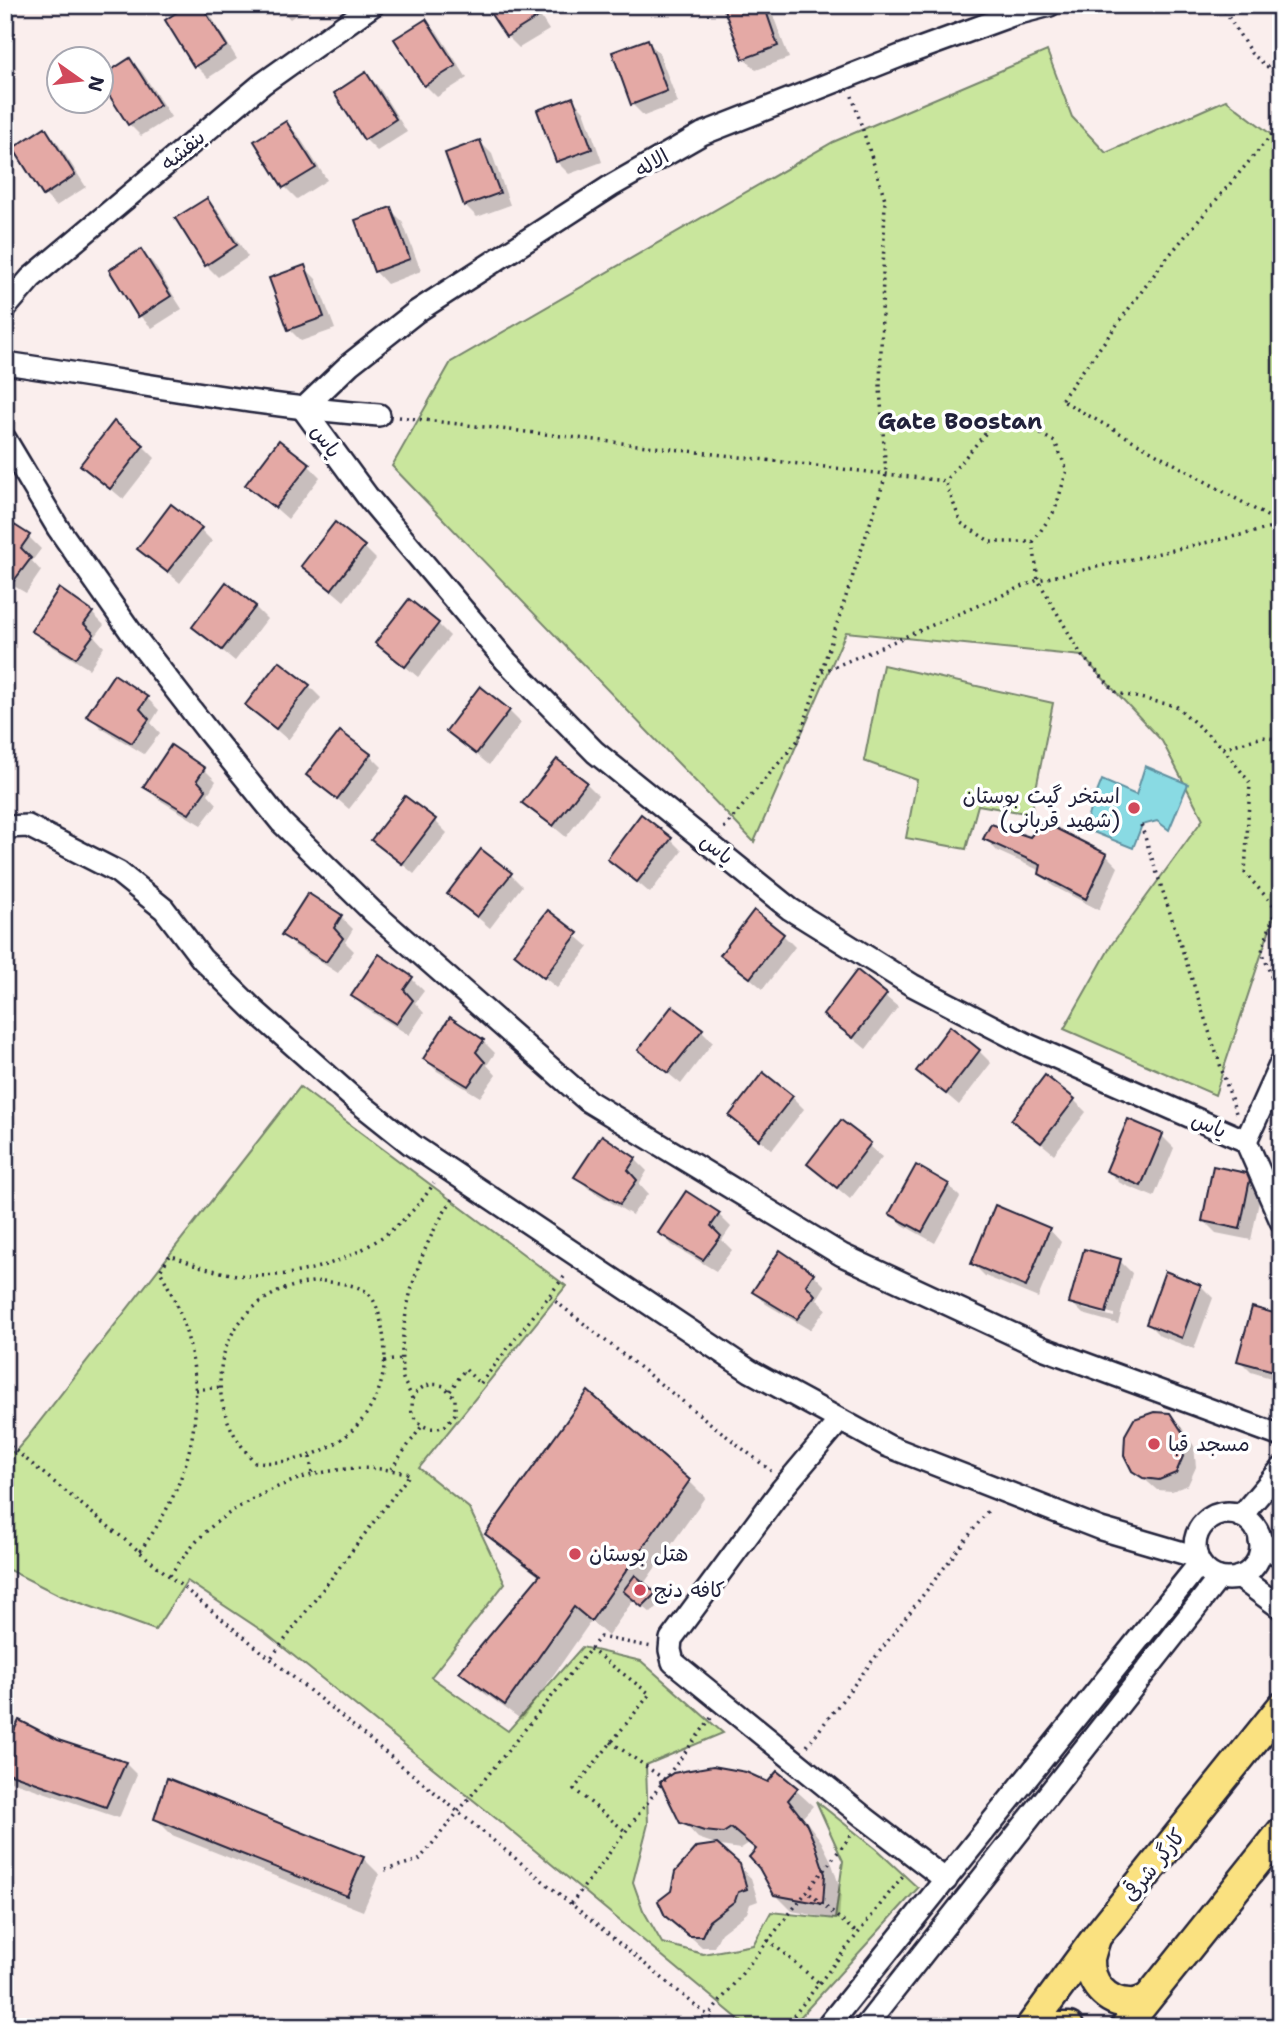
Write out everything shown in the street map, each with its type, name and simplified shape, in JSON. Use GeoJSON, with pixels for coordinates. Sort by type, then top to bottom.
{"type":"FeatureCollection","features":[{"type":"Feature","properties":{"kind":"main road","name":"کارگر شرقی"},"geometry":{"type":"LineString","coordinates":[[1030,2027],[1097,1936],[1281,1707]]}},
{"type":"Feature","properties":{"kind":"main road"},"geometry":{"type":"LineString","coordinates":[[1125,2027],[1281,1832]]}},
{"type":"Feature","properties":{"kind":"main road"},"geometry":{"type":"LineString","coordinates":[[1097,1936],[1090,1958],[1092,1976],[1100,1991],[1114,2000],[1130,2004],[1146,1999]]}},
{"type":"Feature","properties":{"kind":"main road"},"geometry":{"type":"LineString","coordinates":[[1053,2027],[1069,2027]]}},
{"type":"Feature","properties":{"kind":"street","name":"بنفشه"},"geometry":{"type":"LineString","coordinates":[[5,308],[31,278],[262,84],[373,5]]}},
{"type":"Feature","properties":{"kind":"street","name":"الاله"},"geometry":{"type":"LineString","coordinates":[[303,409],[350,364],[416,312],[611,186],[702,134],[1015,14],[1050,5]]}},
{"type":"Feature","properties":{"kind":"street"},"geometry":{"type":"LineString","coordinates":[[5,363],[220,398],[303,409],[379,415]]}},
{"type":"Feature","properties":{"kind":"street","name":"یاس"},"geometry":{"type":"LineString","coordinates":[[303,409],[366,496],[506,661],[596,752],[790,909],[912,985],[1028,1045],[1246,1141]]}},
{"type":"Feature","properties":{"kind":"street"},"geometry":{"type":"LineString","coordinates":[[5,439],[58,528],[131,632],[208,733],[281,822],[373,912],[588,1101],[854,1261],[1045,1349],[1281,1436]]}},
{"type":"Feature","properties":{"kind":"street"},"geometry":{"type":"LineString","coordinates":[[5,827],[28,826],[118,872],[163,909],[202,958],[302,1054],[402,1137],[750,1371],[888,1446],[1101,1528],[1198,1560],[1281,1608]]}},
{"type":"Feature","properties":{"kind":"street"},"geometry":{"type":"LineString","coordinates":[[1281,1063],[1246,1141],[1281,1221]]}},
{"type":"Feature","properties":{"kind":"street"},"geometry":{"type":"LineString","coordinates":[[840,1420],[787,1484],[671,1639],[670,1650],[673,1662],[946,1880]]}},
{"type":"Feature","properties":{"kind":"street"},"geometry":{"type":"LineString","coordinates":[[1241,1516],[1281,1469]]}},
{"type":"Feature","properties":{"kind":"street"},"geometry":{"type":"LineString","coordinates":[[827,2027],[1198,1560],[1197,1536],[1209,1519],[1230,1513],[1250,1522],[1260,1541],[1256,1563],[1249,1571],[1229,1577],[865,2027]]}},
{"type":"Feature","properties":{"kind":"street"},"geometry":{"type":"LineString","coordinates":[[1260,1541],[1281,1557]]}},
{"type":"Feature","properties":{"kind":"path"},"geometry":{"type":"LineString","coordinates":[[1221,5],[1251,53],[1281,78]]}},
{"type":"Feature","properties":{"kind":"path"},"geometry":{"type":"LineString","coordinates":[[710,844],[799,739],[886,475],[880,388],[885,199],[846,77]]}},
{"type":"Feature","properties":{"kind":"path"},"geometry":{"type":"LineString","coordinates":[[1281,124],[1165,260],[1060,400],[1281,525]]}},
{"type":"Feature","properties":{"kind":"path"},"geometry":{"type":"LineString","coordinates":[[379,415],[945,481]]}},
{"type":"Feature","properties":{"kind":"path"},"geometry":{"type":"LineString","coordinates":[[945,481],[990,428],[1021,423],[1055,442],[1067,470],[1055,510],[1033,542],[1038,580],[1082,656],[1116,693],[1176,706],[1223,748],[1250,783],[1245,873],[1276,908],[1262,951],[1281,1003]]}},
{"type":"Feature","properties":{"kind":"path"},"geometry":{"type":"LineString","coordinates":[[945,481],[961,523],[991,542],[1033,542]]}},
{"type":"Feature","properties":{"kind":"path"},"geometry":{"type":"LineString","coordinates":[[821,673],[1038,580],[1281,525]]}},
{"type":"Feature","properties":{"kind":"path"},"geometry":{"type":"LineString","coordinates":[[1223,748],[1263,737],[1281,740]]}},
{"type":"Feature","properties":{"kind":"path"},"geometry":{"type":"LineString","coordinates":[[1141,825],[1246,1141]]}},
{"type":"Feature","properties":{"kind":"path"},"geometry":{"type":"LineString","coordinates":[[140,1550],[168,1509],[187,1464],[196,1415],[196,1390],[189,1340],[172,1293],[160,1271],[170,1255],[213,1271],[259,1276],[293,1273],[330,1265],[376,1242],[396,1227],[414,1209],[444,1167]]}},
{"type":"Feature","properties":{"kind":"path"},"geometry":{"type":"LineString","coordinates":[[412,1399],[416,1392],[429,1384],[444,1386],[450,1391],[456,1406],[452,1421],[438,1429],[422,1426],[412,1414],[412,1399],[402,1377],[407,1314],[420,1263],[439,1220],[465,1181]]}},
{"type":"Feature","properties":{"kind":"path"},"geometry":{"type":"LineString","coordinates":[[450,1391],[465,1369],[480,1384],[550,1297],[578,1256]]}},
{"type":"Feature","properties":{"kind":"path"},"geometry":{"type":"LineString","coordinates":[[307,1282],[338,1283],[368,1293],[382,1326],[384,1361],[376,1396],[356,1426],[335,1444],[310,1457],[274,1464],[255,1462],[243,1450],[226,1420],[220,1387],[224,1353],[231,1337],[245,1316],[263,1300],[277,1292],[307,1282]]}},
{"type":"Feature","properties":{"kind":"path"},"geometry":{"type":"LineString","coordinates":[[550,1297],[787,1484]]}},
{"type":"Feature","properties":{"kind":"path"},"geometry":{"type":"LineString","coordinates":[[384,1361],[403,1359]]}},
{"type":"Feature","properties":{"kind":"path"},"geometry":{"type":"LineString","coordinates":[[196,1390],[220,1387]]}},
{"type":"Feature","properties":{"kind":"path"},"geometry":{"type":"LineString","coordinates":[[391,1469],[422,1426]]}},
{"type":"Feature","properties":{"kind":"path"},"geometry":{"type":"LineString","coordinates":[[5,1442],[722,2027]]}},
{"type":"Feature","properties":{"kind":"path"},"geometry":{"type":"LineString","coordinates":[[310,1457],[312,1474]]}},
{"type":"Feature","properties":{"kind":"path"},"geometry":{"type":"LineString","coordinates":[[170,1575],[186,1553],[223,1517],[279,1485],[312,1474],[355,1467],[391,1469],[410,1474],[271,1658]]}},
{"type":"Feature","properties":{"kind":"path"},"geometry":{"type":"LineString","coordinates":[[795,1761],[1002,1491]]}},
{"type":"Feature","properties":{"kind":"path"},"geometry":{"type":"LineString","coordinates":[[385,1870],[419,1860],[600,1637],[670,1650]]}},
{"type":"Feature","properties":{"kind":"path"},"geometry":{"type":"LineString","coordinates":[[590,1649],[650,1694],[574,1789],[625,1831]]}},
{"type":"Feature","properties":{"kind":"path"},"geometry":{"type":"LineString","coordinates":[[571,1904],[723,1703]]}},
{"type":"Feature","properties":{"kind":"path"},"geometry":{"type":"LineString","coordinates":[[611,1742],[665,1780]]}},
{"type":"Feature","properties":{"kind":"path"},"geometry":{"type":"LineString","coordinates":[[711,2013],[865,1818]]}},
{"type":"Feature","properties":{"kind":"path"},"geometry":{"type":"LineString","coordinates":[[785,2027],[917,1858]]}},
{"type":"Feature","properties":{"kind":"path"},"geometry":{"type":"LineString","coordinates":[[810,1894],[858,1934]]}},
{"type":"Feature","properties":{"kind":"path"},"geometry":{"type":"LineString","coordinates":[[768,1940],[819,1983]]}},
{"type":"Feature","properties":{"kind":"green space"},"geometry":{"type":"Polygon","coordinates":[[[1047,51],[1072,117],[1106,153],[1226,100],[1281,142],[1281,895],[1215,1095],[1064,1029],[1112,944],[1203,819],[1162,741],[1082,656],[846,632],[754,842],[392,466],[451,362],[833,142],[1047,51]]]}},
{"type":"Feature","properties":{"kind":"green space"},"geometry":{"type":"Polygon","coordinates":[[[883,665],[1053,703],[1031,814],[978,805],[966,849],[906,838],[917,780],[864,761],[883,665]]]}},
{"type":"Feature","properties":{"kind":"green space"},"geometry":{"type":"Polygon","coordinates":[[[300,1087],[566,1286],[419,1468],[469,1508],[505,1583],[431,1677],[508,1731],[582,1647],[641,1661],[723,1733],[646,1765],[648,1824],[633,1882],[643,1910],[662,1943],[703,1954],[753,1945],[771,1912],[835,1919],[843,1861],[816,1801],[876,1849],[918,1888],[791,2027],[748,2027],[503,1824],[264,1632],[187,1581],[155,1630],[59,1595],[5,1568],[5,1448],[14,1453],[26,1439],[300,1087]]]}},
{"type":"Feature","properties":{"kind":"water","name":"استخر گیت بوستان (شهید قربانی)"},"geometry":{"type":"Polygon","coordinates":[[[1145,766],[1188,784],[1169,830],[1157,821],[1142,825],[1133,848],[1083,828],[1102,780],[1136,795],[1145,766]]]}},
{"type":"Feature","properties":{"kind":"building"},"geometry":{"type":"Polygon","coordinates":[[[188,5],[201,5],[227,46],[194,67],[165,20],[188,5]]]}},
{"type":"Feature","properties":{"kind":"building"},"geometry":{"type":"Polygon","coordinates":[[[485,5],[531,5],[538,17],[506,37],[485,5]]]}},
{"type":"Feature","properties":{"kind":"building"},"geometry":{"type":"Polygon","coordinates":[[[764,5],[778,46],[743,59],[723,7],[764,5]]]}},
{"type":"Feature","properties":{"kind":"building"},"geometry":{"type":"Polygon","coordinates":[[[426,19],[456,66],[424,86],[394,39],[426,19]]]}},
{"type":"Feature","properties":{"kind":"building"},"geometry":{"type":"Polygon","coordinates":[[[648,39],[667,91],[631,105],[612,52],[648,39]]]}},
{"type":"Feature","properties":{"kind":"building"},"geometry":{"type":"Polygon","coordinates":[[[130,58],[160,105],[128,125],[116,106],[116,67],[130,58]]]}},
{"type":"Feature","properties":{"kind":"building"},"geometry":{"type":"Polygon","coordinates":[[[366,72],[396,119],[364,140],[334,93],[366,72]]]}},
{"type":"Feature","properties":{"kind":"building"},"geometry":{"type":"Polygon","coordinates":[[[573,97],[592,149],[556,162],[537,110],[573,97]]]}},
{"type":"Feature","properties":{"kind":"building"},"geometry":{"type":"Polygon","coordinates":[[[286,121],[316,168],[283,188],[254,141],[286,121]]]}},
{"type":"Feature","properties":{"kind":"building"},"geometry":{"type":"Polygon","coordinates":[[[45,127],[75,175],[43,196],[13,148],[45,127]]]}},
{"type":"Feature","properties":{"kind":"building"},"geometry":{"type":"Polygon","coordinates":[[[480,140],[500,193],[464,206],[445,153],[480,140]]]}},
{"type":"Feature","properties":{"kind":"building"},"geometry":{"type":"Polygon","coordinates":[[[207,198],[237,245],[205,266],[175,218],[207,198]]]}},
{"type":"Feature","properties":{"kind":"building"},"geometry":{"type":"Polygon","coordinates":[[[391,207],[410,259],[374,272],[355,220],[391,207]]]}},
{"type":"Feature","properties":{"kind":"building"},"geometry":{"type":"Polygon","coordinates":[[[141,249],[171,296],[138,317],[109,270],[141,249]]]}},
{"type":"Feature","properties":{"kind":"building"},"geometry":{"type":"Polygon","coordinates":[[[305,265],[324,317],[288,330],[269,278],[305,265]]]}},
{"type":"Feature","properties":{"kind":"building"},"geometry":{"type":"Polygon","coordinates":[[[114,421],[144,445],[110,489],[80,465],[114,421]]]}},
{"type":"Feature","properties":{"kind":"building"},"geometry":{"type":"Polygon","coordinates":[[[279,440],[310,464],[275,508],[245,485],[279,440]]]}},
{"type":"Feature","properties":{"kind":"building"},"geometry":{"type":"Polygon","coordinates":[[[171,504],[202,528],[167,572],[137,549],[171,504]]]}},
{"type":"Feature","properties":{"kind":"building"},"geometry":{"type":"Polygon","coordinates":[[[5,519],[30,535],[21,548],[31,558],[13,582],[5,577],[5,519]]]}},
{"type":"Feature","properties":{"kind":"building"},"geometry":{"type":"Polygon","coordinates":[[[335,522],[365,546],[331,590],[301,566],[335,522]]]}},
{"type":"Feature","properties":{"kind":"building"},"geometry":{"type":"Polygon","coordinates":[[[226,582],[256,606],[222,650],[192,627],[226,582]]]}},
{"type":"Feature","properties":{"kind":"building"},"geometry":{"type":"Polygon","coordinates":[[[59,588],[93,612],[84,624],[94,634],[76,658],[31,631],[59,588]]]}},
{"type":"Feature","properties":{"kind":"building"},"geometry":{"type":"Polygon","coordinates":[[[409,599],[439,623],[405,667],[375,643],[409,599]]]}},
{"type":"Feature","properties":{"kind":"building"},"geometry":{"type":"Polygon","coordinates":[[[279,661],[310,685],[276,729],[245,705],[279,661]]]}},
{"type":"Feature","properties":{"kind":"building"},"geometry":{"type":"Polygon","coordinates":[[[114,674],[148,697],[140,709],[149,719],[132,743],[86,716],[114,674]]]}},
{"type":"Feature","properties":{"kind":"building"},"geometry":{"type":"Polygon","coordinates":[[[480,686],[510,710],[476,754],[446,731],[480,686]]]}},
{"type":"Feature","properties":{"kind":"building"},"geometry":{"type":"Polygon","coordinates":[[[340,731],[371,754],[337,799],[306,775],[340,731]]]}},
{"type":"Feature","properties":{"kind":"building"},"geometry":{"type":"Polygon","coordinates":[[[171,745],[205,768],[197,780],[206,790],[189,814],[143,787],[171,745]]]}},
{"type":"Feature","properties":{"kind":"building"},"geometry":{"type":"Polygon","coordinates":[[[557,759],[587,782],[553,826],[522,803],[557,759]]]}},
{"type":"Feature","properties":{"kind":"building"},"geometry":{"type":"Polygon","coordinates":[[[405,796],[436,819],[402,864],[371,840],[405,796]]]}},
{"type":"Feature","properties":{"kind":"building"},"geometry":{"type":"Polygon","coordinates":[[[641,814],[672,838],[637,882],[607,859],[641,814]]]}},
{"type":"Feature","properties":{"kind":"building"},"geometry":{"type":"Polygon","coordinates":[[[1043,822],[1107,854],[1086,899],[1039,874],[1041,865],[983,839],[991,824],[1030,837],[1043,822]]]}},
{"type":"Feature","properties":{"kind":"building"},"geometry":{"type":"Polygon","coordinates":[[[481,849],[512,873],[477,917],[447,894],[481,849]]]}},
{"type":"Feature","properties":{"kind":"building"},"geometry":{"type":"Polygon","coordinates":[[[308,893],[342,915],[334,928],[343,938],[326,962],[281,935],[308,893]]]}},
{"type":"Feature","properties":{"kind":"building"},"geometry":{"type":"Polygon","coordinates":[[[548,910],[578,933],[544,978],[514,954],[548,910]]]}},
{"type":"Feature","properties":{"kind":"building"},"geometry":{"type":"Polygon","coordinates":[[[754,910],[784,934],[750,978],[720,955],[754,910]]]}},
{"type":"Feature","properties":{"kind":"building"},"geometry":{"type":"Polygon","coordinates":[[[379,954],[413,977],[404,990],[413,1000],[396,1024],[351,996],[379,954]]]}},
{"type":"Feature","properties":{"kind":"building"},"geometry":{"type":"Polygon","coordinates":[[[857,970],[887,994],[853,1038],[823,1015],[857,970]]]}},
{"type":"Feature","properties":{"kind":"building"},"geometry":{"type":"Polygon","coordinates":[[[672,1006],[703,1029],[668,1073],[638,1050],[672,1006]]]}},
{"type":"Feature","properties":{"kind":"building"},"geometry":{"type":"Polygon","coordinates":[[[450,1017],[484,1040],[476,1052],[485,1062],[468,1086],[423,1059],[450,1017]]]}},
{"type":"Feature","properties":{"kind":"building"},"geometry":{"type":"Polygon","coordinates":[[[950,1026],[980,1050],[946,1094],[916,1071],[950,1026]]]}},
{"type":"Feature","properties":{"kind":"building"},"geometry":{"type":"Polygon","coordinates":[[[763,1072],[793,1096],[759,1140],[729,1116],[763,1072]]]}},
{"type":"Feature","properties":{"kind":"building"},"geometry":{"type":"Polygon","coordinates":[[[1045,1075],[1075,1099],[1041,1143],[1011,1120],[1045,1075]]]}},
{"type":"Feature","properties":{"kind":"building"},"geometry":{"type":"Polygon","coordinates":[[[1128,1119],[1163,1134],[1141,1186],[1106,1171],[1128,1119]]]}},
{"type":"Feature","properties":{"kind":"building"},"geometry":{"type":"Polygon","coordinates":[[[841,1120],[871,1143],[837,1188],[807,1164],[841,1120]]]}},
{"type":"Feature","properties":{"kind":"building"},"geometry":{"type":"Polygon","coordinates":[[[602,1135],[636,1158],[628,1170],[637,1180],[620,1204],[574,1177],[602,1135]]]}},
{"type":"Feature","properties":{"kind":"building"},"geometry":{"type":"Polygon","coordinates":[[[916,1165],[949,1184],[922,1232],[889,1214],[916,1165]]]}},
{"type":"Feature","properties":{"kind":"building"},"geometry":{"type":"Polygon","coordinates":[[[1213,1166],[1251,1174],[1240,1229],[1202,1221],[1213,1166]]]}},
{"type":"Feature","properties":{"kind":"building"},"geometry":{"type":"Polygon","coordinates":[[[686,1191],[720,1213],[711,1226],[721,1236],[703,1260],[658,1233],[686,1191]]]}},
{"type":"Feature","properties":{"kind":"building"},"geometry":{"type":"Polygon","coordinates":[[[995,1205],[1050,1228],[1026,1287],[971,1264],[995,1205]]]}},
{"type":"Feature","properties":{"kind":"building"},"geometry":{"type":"Polygon","coordinates":[[[1084,1249],[1121,1259],[1106,1313],[1069,1303],[1084,1249]]]}},
{"type":"Feature","properties":{"kind":"building"},"geometry":{"type":"Polygon","coordinates":[[[780,1250],[814,1273],[806,1285],[815,1295],[797,1319],[752,1292],[780,1250]]]}},
{"type":"Feature","properties":{"kind":"building"},"geometry":{"type":"Polygon","coordinates":[[[1165,1271],[1201,1285],[1182,1338],[1146,1324],[1165,1271]]]}},
{"type":"Feature","properties":{"kind":"building"},"geometry":{"type":"Polygon","coordinates":[[[1252,1307],[1281,1315],[1281,1348],[1274,1371],[1237,1361],[1252,1307]]]}},
{"type":"Feature","properties":{"kind":"building","name":"هتل بوستان"},"geometry":{"type":"Polygon","coordinates":[[[588,1391],[690,1480],[591,1621],[574,1607],[505,1705],[459,1672],[540,1575],[485,1534],[588,1391]]]}},
{"type":"Feature","properties":{"kind":"building","name":"مسجد قبا"},"geometry":{"type":"Polygon","coordinates":[[[1154,1412],[1170,1413],[1183,1433],[1184,1454],[1176,1473],[1159,1480],[1143,1478],[1132,1471],[1124,1455],[1125,1435],[1134,1419],[1154,1412]]]}},
{"type":"Feature","properties":{"kind":"building"},"geometry":{"type":"Polygon","coordinates":[[[635,1575],[656,1593],[642,1607],[623,1591],[635,1575]]]}},
{"type":"Feature","properties":{"kind":"building"},"geometry":{"type":"Polygon","coordinates":[[[19,1720],[58,1740],[126,1762],[106,1807],[5,1772],[5,1750],[19,1720]]]}},
{"type":"Feature","properties":{"kind":"building"},"geometry":{"type":"Polygon","coordinates":[[[713,1766],[746,1772],[768,1782],[777,1771],[798,1788],[788,1800],[806,1823],[815,1844],[825,1874],[823,1904],[774,1895],[759,1868],[749,1857],[756,1849],[731,1828],[723,1833],[704,1831],[680,1823],[660,1782],[673,1773],[713,1766]]]}},
{"type":"Feature","properties":{"kind":"building"},"geometry":{"type":"Polygon","coordinates":[[[167,1778],[364,1857],[347,1896],[154,1819],[167,1778]]]}},
{"type":"Feature","properties":{"kind":"building"},"geometry":{"type":"Polygon","coordinates":[[[717,1844],[740,1864],[747,1889],[738,1892],[735,1901],[709,1921],[702,1936],[689,1936],[665,1916],[658,1901],[671,1891],[675,1872],[697,1847],[717,1844]]]}},
{"type":"Feature","properties":{"kind":"place","name":"استخر گیت بوستان (شهید قربانی)"},"geometry":{"type":"Point","coordinates":[1134,808]}},
{"type":"Feature","properties":{"kind":"place","name":"مسجد قبا"},"geometry":{"type":"Point","coordinates":[1154,1444]}},
{"type":"Feature","properties":{"kind":"place","name":"هتل بوستان"},"geometry":{"type":"Point","coordinates":[575,1554]}},
{"type":"Feature","properties":{"kind":"place","name":"کافه دنج"},"geometry":{"type":"Point","coordinates":[640,1590]}},
{"type":"Feature","properties":{"kind":"district","name":"Gate Boostan"},"geometry":{"type":"Point","coordinates":[960,421]}}]}
